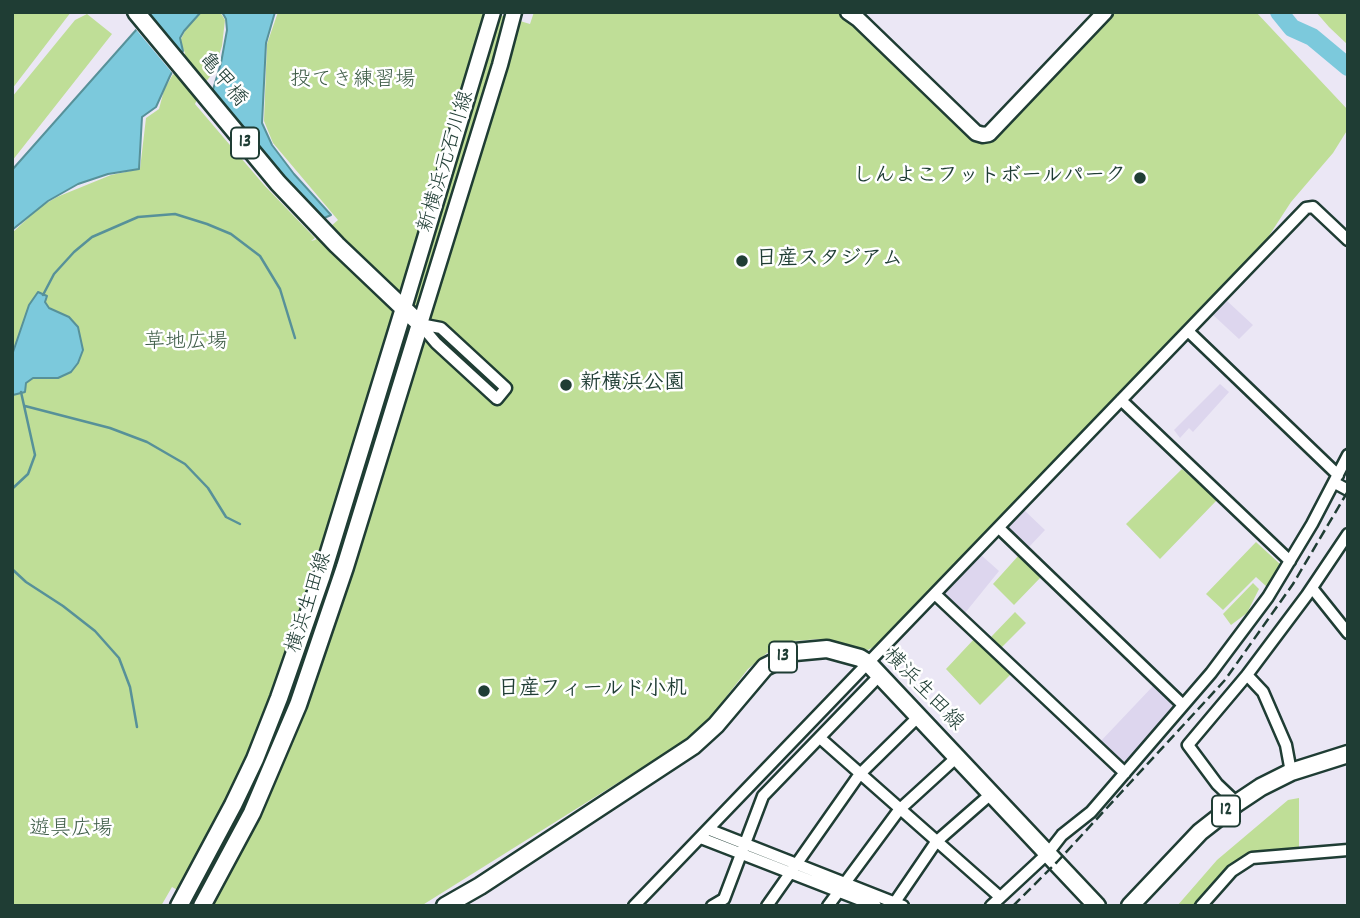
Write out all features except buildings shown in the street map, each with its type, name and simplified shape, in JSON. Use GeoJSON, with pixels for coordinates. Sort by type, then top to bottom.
{"type":"FeatureCollection","features":[{"type":"Feature","properties":{"kind":"main road","name":"亀甲橋"},"geometry":{"type":"LineString","coordinates":[[136,12],[278,183],[360,268],[404,308]]}},
{"type":"Feature","properties":{"kind":"main road","name":"13"},"geometry":{"type":"LineString","coordinates":[[404,308],[421,324]]}},
{"type":"Feature","properties":{"kind":"main road","name":"横浜生田線"},"geometry":{"type":"LineString","coordinates":[[179,906],[233,806],[279,698],[322,575],[404,308]]}},
{"type":"Feature","properties":{"kind":"main road","name":"横浜生田線"},"geometry":{"type":"LineString","coordinates":[[202,906],[252,813],[298,705],[345,567],[421,324]]}},
{"type":"Feature","properties":{"kind":"main road","name":"横浜生田線"},"geometry":{"type":"LineString","coordinates":[[455,904],[693,746],[733,706],[753,679],[779,658],[795,652],[827,649],[860,658],[868,663],[1097,906]]}},
{"type":"Feature","properties":{"kind":"main road","name":"12"},"geometry":{"type":"LineString","coordinates":[[1130,906],[1200,832],[1237,803],[1291,772],[1347,755]]}},
{"type":"Feature","properties":{"kind":"street","name":"新横浜元石川線"},"geometry":{"type":"LineString","coordinates":[[404,308],[493,12]]}},
{"type":"Feature","properties":{"kind":"street","name":"新横浜元石川線"},"geometry":{"type":"LineString","coordinates":[[421,324],[514,12]]}},
{"type":"Feature","properties":{"kind":"street"},"geometry":{"type":"LineString","coordinates":[[848,12],[976,133],[983,135],[989,134],[1105,12]]}},
{"type":"Feature","properties":{"kind":"street"},"geometry":{"type":"LineString","coordinates":[[634,906],[1306,208],[1313,207],[1348,240]]}},
{"type":"Feature","properties":{"kind":"street"},"geometry":{"type":"LineString","coordinates":[[421,324],[441,328],[506,388],[497,398],[436,343],[421,324]]}},
{"type":"Feature","properties":{"kind":"street"},"geometry":{"type":"LineString","coordinates":[[1188,331],[1348,490]]}},
{"type":"Feature","properties":{"kind":"street"},"geometry":{"type":"LineString","coordinates":[[1121,400],[1290,561]]}},
{"type":"Feature","properties":{"kind":"street"},"geometry":{"type":"LineString","coordinates":[[991,906],[1048,853],[1062,835],[1091,812],[1247,626],[1290,561],[1348,455]]}},
{"type":"Feature","properties":{"kind":"street"},"geometry":{"type":"LineString","coordinates":[[999,528],[1183,705]]}},
{"type":"Feature","properties":{"kind":"street"},"geometry":{"type":"LineString","coordinates":[[1237,803],[1217,784],[1188,745],[1247,675],[1312,588],[1348,534]]}},
{"type":"Feature","properties":{"kind":"street"},"geometry":{"type":"LineString","coordinates":[[1312,588],[1348,633]]}},
{"type":"Feature","properties":{"kind":"street"},"geometry":{"type":"LineString","coordinates":[[936,595],[1125,774]]}},
{"type":"Feature","properties":{"kind":"street"},"geometry":{"type":"LineString","coordinates":[[712,906],[727,902],[763,796],[880,675]]}},
{"type":"Feature","properties":{"kind":"street"},"geometry":{"type":"LineString","coordinates":[[1247,675],[1263,692],[1286,745],[1291,772]]}},
{"type":"Feature","properties":{"kind":"street"},"geometry":{"type":"LineString","coordinates":[[767,906],[859,775],[919,716]]}},
{"type":"Feature","properties":{"kind":"street"},"geometry":{"type":"LineString","coordinates":[[820,737],[859,775],[1000,897]]}},
{"type":"Feature","properties":{"kind":"street"},"geometry":{"type":"LineString","coordinates":[[828,906],[899,810],[957,757]]}},
{"type":"Feature","properties":{"kind":"street"},"geometry":{"type":"LineString","coordinates":[[701,838],[743,849],[897,905],[936,842],[992,793]]}},
{"type":"Feature","properties":{"kind":"street"},"geometry":{"type":"LineString","coordinates":[[709,830],[743,849]]}},
{"type":"Feature","properties":{"kind":"street"},"geometry":{"type":"LineString","coordinates":[[1201,906],[1232,871],[1252,858],[1348,850]]}},
{"type":"Feature","properties":{"kind":"street"},"geometry":{"type":"LineString","coordinates":[[842,887],[876,906]]}},
{"type":"Feature","properties":{"kind":"shaded area"},"geometry":{"type":"Polygon","coordinates":[[[1226,300],[1253,325],[1239,339],[1212,314],[1226,300]]]}},
{"type":"Feature","properties":{"kind":"shaded area"},"geometry":{"type":"Polygon","coordinates":[[[1220,384],[1229,392],[1193,432],[1189,428],[1180,438],[1174,430],[1220,384]]]}},
{"type":"Feature","properties":{"kind":"shaded area"},"geometry":{"type":"Polygon","coordinates":[[[1024,510],[1045,530],[1029,547],[1008,527],[1024,510]]]}},
{"type":"Feature","properties":{"kind":"shaded area"},"geometry":{"type":"Polygon","coordinates":[[[981,555],[999,571],[965,613],[945,594],[981,555]]]}},
{"type":"Feature","properties":{"kind":"shaded area"},"geometry":{"type":"Polygon","coordinates":[[[1154,685],[1177,706],[1126,762],[1116,758],[1099,743],[1154,685]]]}},
{"type":"Feature","properties":{"kind":"green space"},"geometry":{"type":"Polygon","coordinates":[[[12,12],[71,12],[12,89],[12,12]]]}},
{"type":"Feature","properties":{"kind":"green space","name":"新横浜公園"},"geometry":{"type":"Polygon","coordinates":[[[200,12],[220,12],[225,20],[222,46],[213,73],[204,84],[195,104],[264,185],[315,238],[311,241],[315,240],[338,220],[273,143],[264,121],[267,44],[278,12],[490,12],[530,24],[534,12],[836,12],[847,18],[986,142],[1000,131],[1023,103],[1112,12],[1256,12],[1348,110],[1348,129],[1333,153],[1291,202],[1261,248],[877,648],[875,646],[868,650],[821,639],[793,641],[767,653],[748,669],[704,725],[675,747],[421,906],[206,906],[172,887],[161,906],[12,906],[12,233],[40,207],[57,197],[111,175],[140,169],[146,118],[159,109],[164,90],[185,53],[180,41],[187,27],[200,12]]]}},
{"type":"Feature","properties":{"kind":"green space"},"geometry":{"type":"Polygon","coordinates":[[[1316,12],[1348,12],[1348,45],[1329,27],[1316,12]]]}},
{"type":"Feature","properties":{"kind":"green space"},"geometry":{"type":"Polygon","coordinates":[[[87,14],[112,34],[12,161],[12,97],[75,20],[87,14]]]}},
{"type":"Feature","properties":{"kind":"green space"},"geometry":{"type":"Polygon","coordinates":[[[1182,469],[1217,500],[1160,559],[1126,524],[1182,469]]]}},
{"type":"Feature","properties":{"kind":"green space"},"geometry":{"type":"Polygon","coordinates":[[[1256,542],[1280,564],[1267,587],[1256,577],[1223,610],[1206,594],[1256,542]]]}},
{"type":"Feature","properties":{"kind":"green space"},"geometry":{"type":"Polygon","coordinates":[[[1019,555],[1041,577],[1014,605],[993,584],[1019,555]]]}},
{"type":"Feature","properties":{"kind":"green space"},"geometry":{"type":"Polygon","coordinates":[[[1253,583],[1259,589],[1247,613],[1231,625],[1223,614],[1253,583]]]}},
{"type":"Feature","properties":{"kind":"green space"},"geometry":{"type":"Polygon","coordinates":[[[1015,612],[1026,623],[1001,648],[991,637],[1015,612]]]}},
{"type":"Feature","properties":{"kind":"green space"},"geometry":{"type":"Polygon","coordinates":[[[975,638],[1012,673],[980,705],[946,669],[975,638]]]}},
{"type":"Feature","properties":{"kind":"green space"},"geometry":{"type":"Polygon","coordinates":[[[1299,798],[1299,850],[1228,869],[1196,906],[1177,906],[1217,860],[1288,800],[1299,798]]]}},
{"type":"Feature","properties":{"kind":"water"},"geometry":{"type":"Polygon","coordinates":[[[152,12],[201,12],[180,38],[183,51],[156,107],[142,117],[139,169],[108,174],[78,184],[48,201],[12,230],[12,170],[152,12]]]}},
{"type":"Feature","properties":{"kind":"water"},"geometry":{"type":"Polygon","coordinates":[[[222,12],[275,12],[266,43],[262,123],[272,145],[331,215],[322,219],[285,182],[212,93],[227,30],[222,12]]]}},
{"type":"Feature","properties":{"kind":"water"},"geometry":{"type":"Polygon","coordinates":[[[38,292],[47,296],[45,302],[49,308],[69,317],[78,327],[83,350],[71,372],[58,378],[33,378],[26,383],[25,392],[13,395],[12,355],[29,305],[38,292]]]}},
{"type":"Feature","properties":{"kind":"pier"},"geometry":{"type":"Polygon","coordinates":[[[146,14],[183,59],[174,75],[134,27],[146,14]]]}},
{"type":"Feature","properties":{"kind":"waterway"},"geometry":{"type":"LineString","coordinates":[[1279,12],[1292,28],[1312,37],[1348,67]]}},
{"type":"Feature","properties":{"kind":"waterway"},"geometry":{"type":"LineString","coordinates":[[43,295],[54,274],[92,237],[138,217],[175,214],[231,234],[260,256],[280,289],[295,338]]}},
{"type":"Feature","properties":{"kind":"waterway"},"geometry":{"type":"LineString","coordinates":[[12,489],[28,474],[35,455],[21,392]]}},
{"type":"Feature","properties":{"kind":"waterway"},"geometry":{"type":"LineString","coordinates":[[25,406],[110,428],[147,442],[185,464],[208,488],[226,517],[240,524]]}},
{"type":"Feature","properties":{"kind":"waterway"},"geometry":{"type":"LineString","coordinates":[[12,569],[95,631],[119,658],[130,687],[137,727]]}},
{"type":"Feature","properties":{"kind":"railway"},"geometry":{"type":"LineString","coordinates":[[1013,906],[1225,680],[1293,584],[1348,491]]}},
{"type":"Feature","properties":{"kind":"place","name":"しんよこフットボールパーク"},"geometry":{"type":"Point","coordinates":[1140,178]}},
{"type":"Feature","properties":{"kind":"place","name":"日産スタジアム"},"geometry":{"type":"Point","coordinates":[742,261]}},
{"type":"Feature","properties":{"kind":"place","name":"新横浜公園"},"geometry":{"type":"Point","coordinates":[566,385]}},
{"type":"Feature","properties":{"kind":"place","name":"日産フィールド小机"},"geometry":{"type":"Point","coordinates":[484,691]}},
{"type":"Feature","properties":{"kind":"park label","name":"投てき練習場"},"geometry":{"type":"Point","coordinates":[353,82]}},
{"type":"Feature","properties":{"kind":"park label","name":"草地広場"},"geometry":{"type":"Point","coordinates":[186,344]}},
{"type":"Feature","properties":{"kind":"park label","name":"遊具広場"},"geometry":{"type":"Point","coordinates":[71,831]}}]}
